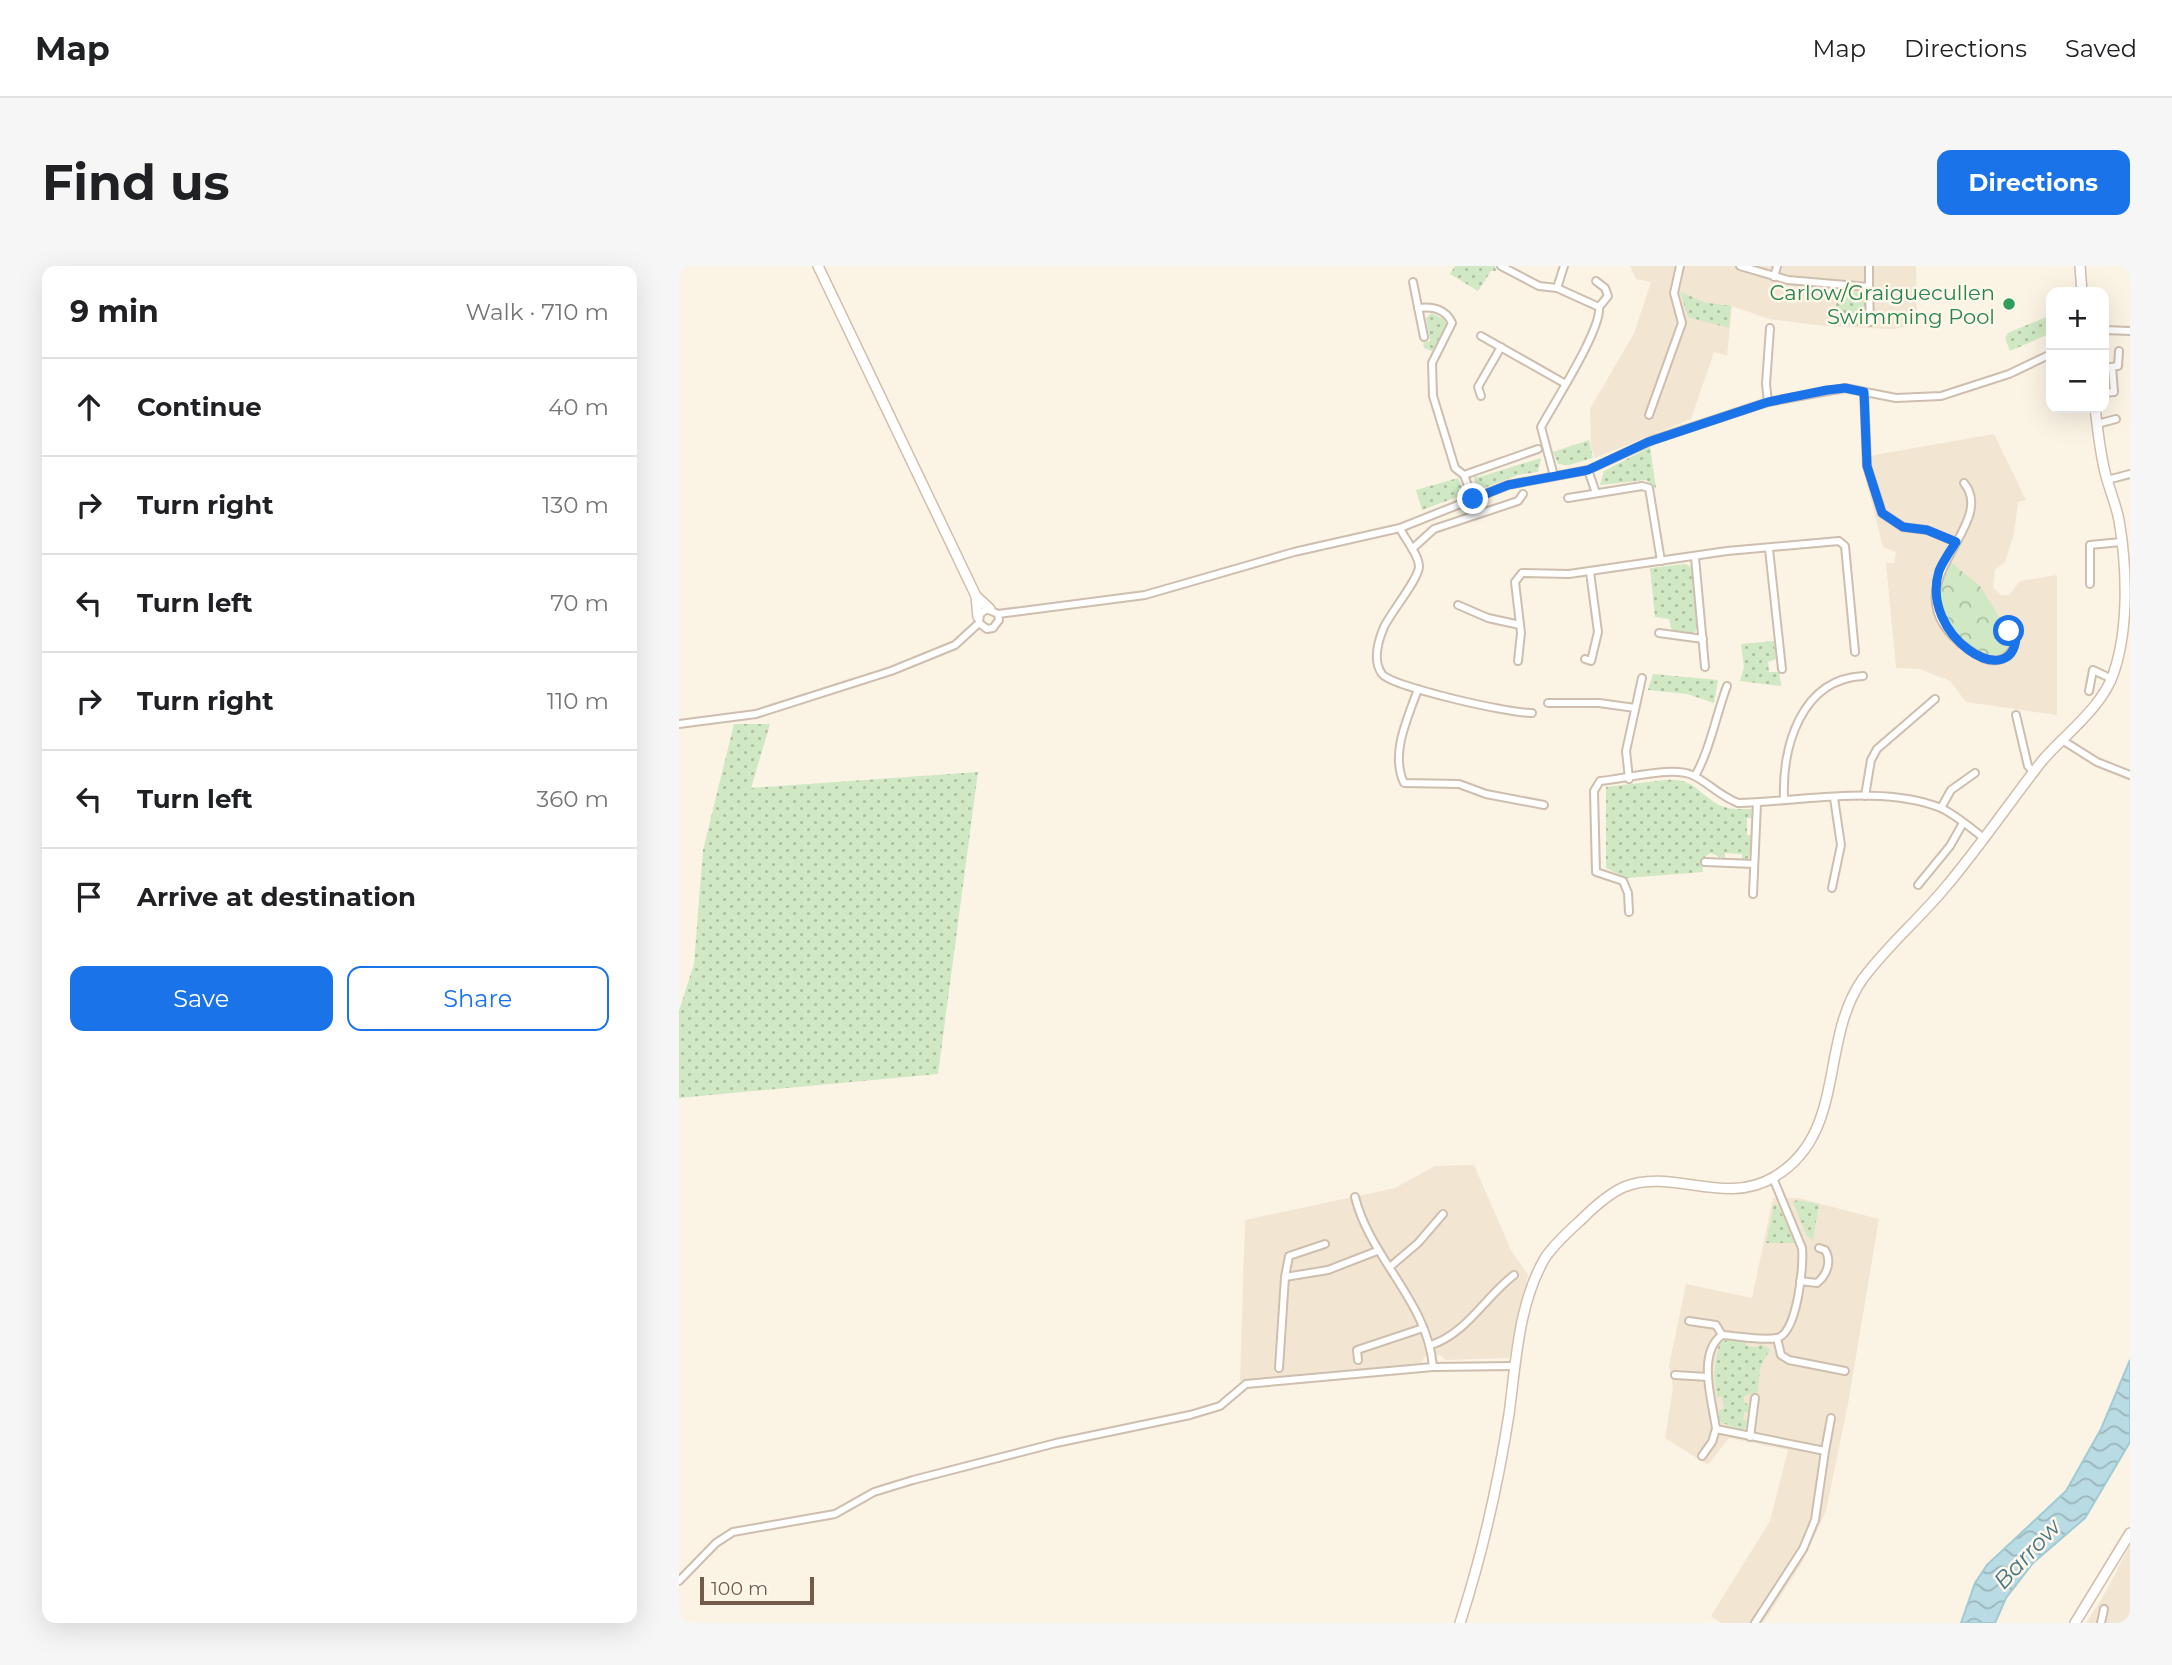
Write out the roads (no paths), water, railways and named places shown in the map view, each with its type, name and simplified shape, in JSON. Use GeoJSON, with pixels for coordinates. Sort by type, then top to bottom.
{"type":"FeatureCollection","features":[{"type":"Feature","properties":{"kind":"street"},"geometry":{"type":"LineString","coordinates":[[818,266],[976,596],[979,620],[987,629],[993,628],[999,620],[994,611],[976,596]]}},
{"type":"Feature","properties":{"kind":"street"},"geometry":{"type":"LineString","coordinates":[[1501,266],[1539,286],[1557,288],[1599,307]]}},
{"type":"Feature","properties":{"kind":"street"},"geometry":{"type":"LineString","coordinates":[[1557,288],[1565,266]]}},
{"type":"Feature","properties":{"kind":"street"},"geometry":{"type":"LineString","coordinates":[[1649,415],[1682,323],[1674,293],[1680,266]]}},
{"type":"Feature","properties":{"kind":"street"},"geometry":{"type":"LineString","coordinates":[[1739,266],[1775,277],[1820,285],[1870,287]]}},
{"type":"Feature","properties":{"kind":"street"},"geometry":{"type":"LineString","coordinates":[[1775,277],[1777,266]]}},
{"type":"Feature","properties":{"kind":"street"},"geometry":{"type":"LineString","coordinates":[[1869,266],[1870,322]]}},
{"type":"Feature","properties":{"kind":"street"},"geometry":{"type":"LineString","coordinates":[[2080,266],[2082,287]]}},
{"type":"Feature","properties":{"kind":"street"},"geometry":{"type":"LineString","coordinates":[[1554,476],[1541,427],[1587,345],[1600,315],[1599,307],[1608,296],[1605,288],[1597,281]]}},
{"type":"Feature","properties":{"kind":"street"},"geometry":{"type":"LineString","coordinates":[[1413,282],[1424,337]]}},
{"type":"Feature","properties":{"kind":"street"},"geometry":{"type":"LineString","coordinates":[[1418,307],[1438,309],[1449,315],[1452,323],[1432,363],[1433,396],[1455,468],[1464,475],[1473,499]]}},
{"type":"Feature","properties":{"kind":"street"},"geometry":{"type":"LineString","coordinates":[[1768,402],[1766,384],[1770,328]]}},
{"type":"Feature","properties":{"kind":"street"},"geometry":{"type":"LineString","coordinates":[[2109,330],[2130,332]]}},
{"type":"Feature","properties":{"kind":"street"},"geometry":{"type":"LineString","coordinates":[[1481,336],[1564,383]]}},
{"type":"Feature","properties":{"kind":"street"},"geometry":{"type":"LineString","coordinates":[[1482,396],[1478,387],[1501,347]]}},
{"type":"Feature","properties":{"kind":"street"},"geometry":{"type":"LineString","coordinates":[[2109,367],[2118,366],[2119,351]]}},
{"type":"Feature","properties":{"kind":"street"},"geometry":{"type":"LineString","coordinates":[[679,724],[756,714],[891,671],[955,645],[979,620],[984,610],[1145,595],[1294,552],[1400,528],[1508,485],[1588,470],[1648,442],[1768,402],[1845,388],[1915,398],[1941,396],[1971,387],[2046,356]]}},
{"type":"Feature","properties":{"kind":"street"},"geometry":{"type":"LineString","coordinates":[[2109,392],[2114,392],[2112,367]]}},
{"type":"Feature","properties":{"kind":"street"},"geometry":{"type":"LineString","coordinates":[[1864,392],[1867,466],[1882,513],[1903,527],[1927,530],[1956,542]]}},
{"type":"Feature","properties":{"kind":"street"},"geometry":{"type":"LineString","coordinates":[[1460,1623],[1493,1502],[1514,1366],[1532,1289],[1546,1256],[1568,1232],[1612,1193],[1638,1183],[1730,1190],[1773,1178],[1798,1160],[1817,1132],[1831,1091],[1845,1015],[1862,981],[1985,839],[2034,773],[2102,695],[2112,679],[2127,614],[2118,516],[2107,480],[2096,413]]}},
{"type":"Feature","properties":{"kind":"street"},"geometry":{"type":"LineString","coordinates":[[2097,424],[2116,419]]}},
{"type":"Feature","properties":{"kind":"street"},"geometry":{"type":"LineString","coordinates":[[1464,475],[1538,449]]}},
{"type":"Feature","properties":{"kind":"street"},"geometry":{"type":"LineString","coordinates":[[1588,470],[1597,493]]}},
{"type":"Feature","properties":{"kind":"street"},"geometry":{"type":"LineString","coordinates":[[2107,480],[2130,474]]}},
{"type":"Feature","properties":{"kind":"street"},"geometry":{"type":"LineString","coordinates":[[1964,483],[1973,494],[1972,514],[1944,561],[1937,580],[1938,608],[1947,628],[1965,648],[1993,661],[2003,659],[2013,650],[2016,637],[2009,631]]}},
{"type":"Feature","properties":{"kind":"street"},"geometry":{"type":"LineString","coordinates":[[1568,498],[1641,486],[1649,488],[1661,561]]}},
{"type":"Feature","properties":{"kind":"street"},"geometry":{"type":"LineString","coordinates":[[1412,549],[1427,533],[1518,501],[1523,494]]}},
{"type":"Feature","properties":{"kind":"street"},"geometry":{"type":"LineString","coordinates":[[1400,528],[1418,560],[1419,571],[1384,627],[1377,656],[1378,666],[1387,679],[1418,689],[1532,713]]}},
{"type":"Feature","properties":{"kind":"street"},"geometry":{"type":"LineString","coordinates":[[2091,584],[2091,545],[2121,542]]}},
{"type":"Feature","properties":{"kind":"street"},"geometry":{"type":"LineString","coordinates":[[1518,661],[1520,625],[1515,588],[1518,576],[1526,572],[1569,575],[1727,551],[1843,543],[1855,652]]}},
{"type":"Feature","properties":{"kind":"street"},"geometry":{"type":"LineString","coordinates":[[1769,549],[1782,669]]}},
{"type":"Feature","properties":{"kind":"street"},"geometry":{"type":"LineString","coordinates":[[1695,557],[1705,667]]}},
{"type":"Feature","properties":{"kind":"street"},"geometry":{"type":"LineString","coordinates":[[1585,659],[1591,661],[1598,632],[1590,572]]}},
{"type":"Feature","properties":{"kind":"street"},"geometry":{"type":"LineString","coordinates":[[1458,605],[1488,618],[1520,625]]}},
{"type":"Feature","properties":{"kind":"street"},"geometry":{"type":"LineString","coordinates":[[1659,633],[1703,639]]}},
{"type":"Feature","properties":{"kind":"street"},"geometry":{"type":"LineString","coordinates":[[2089,691],[2093,670],[2112,679]]}},
{"type":"Feature","properties":{"kind":"street"},"geometry":{"type":"LineString","coordinates":[[1784,798],[1783,769],[1787,747],[1798,720],[1808,705],[1830,685],[1847,677],[1863,676]]}},
{"type":"Feature","properties":{"kind":"street"},"geometry":{"type":"LineString","coordinates":[[1629,779],[1626,751],[1642,678]]}},
{"type":"Feature","properties":{"kind":"street"},"geometry":{"type":"LineString","coordinates":[[1695,776],[1705,759],[1710,734],[1727,686]]}},
{"type":"Feature","properties":{"kind":"street"},"geometry":{"type":"LineString","coordinates":[[1418,689],[1399,751],[1398,765],[1404,783],[1459,784],[1486,793],[1544,805]]}},
{"type":"Feature","properties":{"kind":"street"},"geometry":{"type":"LineString","coordinates":[[1865,796],[1871,760],[1877,749],[1935,699]]}},
{"type":"Feature","properties":{"kind":"street"},"geometry":{"type":"LineString","coordinates":[[1548,704],[1599,703],[1635,708]]}},
{"type":"Feature","properties":{"kind":"street"},"geometry":{"type":"LineString","coordinates":[[2016,715],[2028,766],[2034,773]]}},
{"type":"Feature","properties":{"kind":"street"},"geometry":{"type":"LineString","coordinates":[[2062,740],[2105,766],[2130,775]]}},
{"type":"Feature","properties":{"kind":"street"},"geometry":{"type":"LineString","coordinates":[[1629,912],[1628,893],[1623,881],[1596,872],[1594,791],[1600,781],[1665,772],[1695,776],[1719,796],[1738,803],[1784,798],[1865,796],[1897,799],[1941,808],[1985,839]]}},
{"type":"Feature","properties":{"kind":"street"},"geometry":{"type":"LineString","coordinates":[[1941,808],[1951,790],[1975,773]]}},
{"type":"Feature","properties":{"kind":"street"},"geometry":{"type":"LineString","coordinates":[[1832,888],[1841,845],[1834,798]]}},
{"type":"Feature","properties":{"kind":"street"},"geometry":{"type":"LineString","coordinates":[[1753,894],[1757,803]]}},
{"type":"Feature","properties":{"kind":"street"},"geometry":{"type":"LineString","coordinates":[[1919,885],[1950,846],[1963,823]]}},
{"type":"Feature","properties":{"kind":"street"},"geometry":{"type":"LineString","coordinates":[[1705,862],[1754,864]]}},
{"type":"Feature","properties":{"kind":"street"},"geometry":{"type":"LineString","coordinates":[[1723,1335],[1777,1338],[1786,1334],[1793,1318],[1800,1281],[1802,1248],[1773,1178]]}},
{"type":"Feature","properties":{"kind":"street"},"geometry":{"type":"LineString","coordinates":[[1355,1197],[1361,1220],[1377,1251],[1391,1266],[1431,1345],[1433,1367]]}},
{"type":"Feature","properties":{"kind":"street"},"geometry":{"type":"LineString","coordinates":[[1391,1266],[1418,1243],[1443,1214]]}},
{"type":"Feature","properties":{"kind":"street"},"geometry":{"type":"LineString","coordinates":[[1279,1368],[1280,1324],[1289,1256],[1325,1244]]}},
{"type":"Feature","properties":{"kind":"street"},"geometry":{"type":"LineString","coordinates":[[1800,1281],[1817,1283],[1825,1274],[1828,1257],[1825,1250],[1819,1248]]}},
{"type":"Feature","properties":{"kind":"street"},"geometry":{"type":"LineString","coordinates":[[1285,1277],[1328,1270],[1377,1251]]}},
{"type":"Feature","properties":{"kind":"street"},"geometry":{"type":"LineString","coordinates":[[1431,1345],[1454,1335],[1495,1290],[1514,1275]]}},
{"type":"Feature","properties":{"kind":"street"},"geometry":{"type":"LineString","coordinates":[[1689,1321],[1716,1325],[1723,1335]]}},
{"type":"Feature","properties":{"kind":"street"},"geometry":{"type":"LineString","coordinates":[[1358,1360],[1357,1350],[1423,1328]]}},
{"type":"Feature","properties":{"kind":"street"},"geometry":{"type":"LineString","coordinates":[[1702,1456],[1712,1442],[1716,1429],[1708,1377],[1714,1345],[1723,1335]]}},
{"type":"Feature","properties":{"kind":"street"},"geometry":{"type":"LineString","coordinates":[[1777,1338],[1781,1355],[1789,1360],[1845,1371]]}},
{"type":"Feature","properties":{"kind":"street"},"geometry":{"type":"LineString","coordinates":[[679,1581],[716,1543],[733,1532],[835,1514],[874,1492],[913,1480],[1068,1441],[1190,1415],[1220,1406],[1246,1384],[1433,1367],[1514,1366]]}},
{"type":"Feature","properties":{"kind":"street"},"geometry":{"type":"LineString","coordinates":[[1675,1376],[1708,1377]]}},
{"type":"Feature","properties":{"kind":"street"},"geometry":{"type":"LineString","coordinates":[[1750,1437],[1755,1398]]}},
{"type":"Feature","properties":{"kind":"street"},"geometry":{"type":"LineString","coordinates":[[1755,1623],[1803,1549],[1815,1520],[1831,1418]]}},
{"type":"Feature","properties":{"kind":"street"},"geometry":{"type":"LineString","coordinates":[[1716,1429],[1825,1451]]}},
{"type":"Feature","properties":{"kind":"street"},"geometry":{"type":"LineString","coordinates":[[2075,1623],[2130,1532]]}},
{"type":"Feature","properties":{"kind":"street"},"geometry":{"type":"LineString","coordinates":[[2101,1623],[2104,1609]]}},
{"type":"Feature","properties":{"kind":"water","name":"Barrow"},"geometry":{"type":"Polygon","coordinates":[[[2130,1360],[2130,1442],[2085,1518],[2033,1563],[2006,1598],[1995,1623],[1961,1623],[1975,1583],[1987,1565],[2066,1491],[2101,1429],[2130,1360]]]}},
{"type":"Feature","properties":{"kind":"place","name":"Carlow/Graiguecullen Swimming Pool"},"geometry":{"type":"Point","coordinates":[2009,304]}}]}
